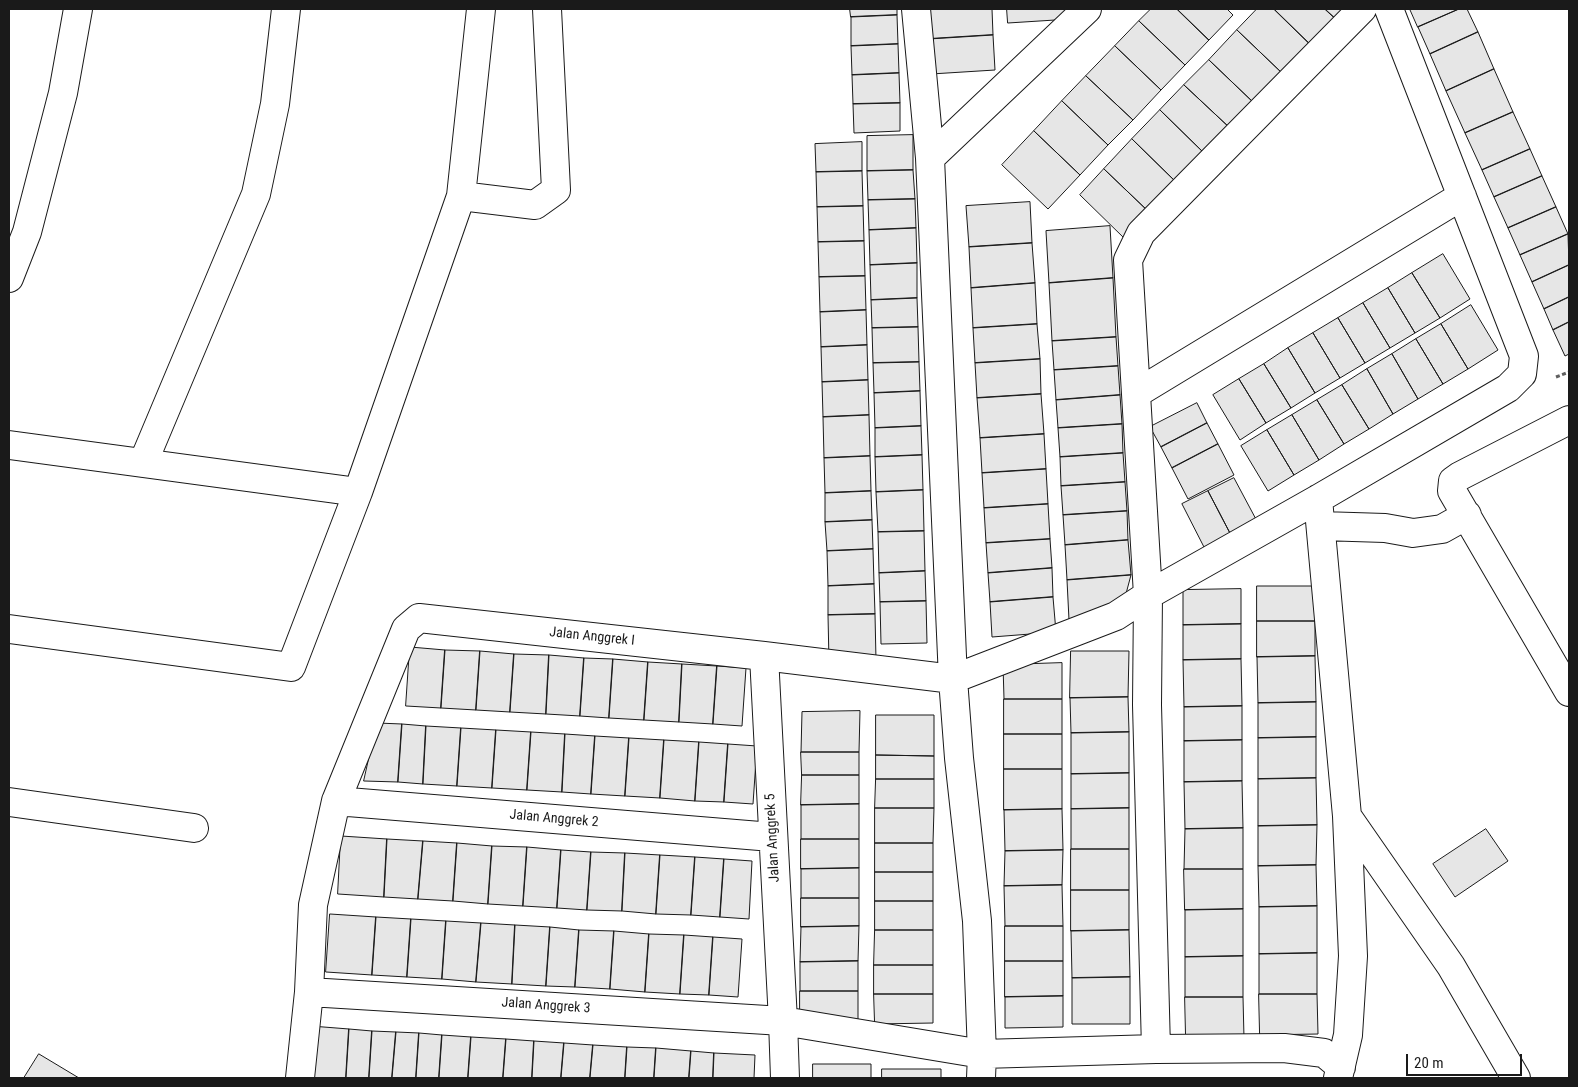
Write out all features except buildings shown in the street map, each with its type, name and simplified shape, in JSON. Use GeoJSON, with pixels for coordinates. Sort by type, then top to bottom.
{"type":"FeatureCollection","features":[{"type":"Feature","properties":{"kind":"street"},"geometry":{"type":"LineString","coordinates":[[9,278],[27,232],[64,93],[78,9]]}},
{"type":"Feature","properties":{"kind":"street"},"geometry":{"type":"LineString","coordinates":[[142,463],[256,194],[275,104],[286,9]]}},
{"type":"Feature","properties":{"kind":"street"},"geometry":{"type":"LineString","coordinates":[[9,628],[291,667],[358,492],[461,196],[481,9]]}},
{"type":"Feature","properties":{"kind":"street"},"geometry":{"type":"LineString","coordinates":[[461,196],[535,205],[556,190],[546,9]]}},
{"type":"Feature","properties":{"kind":"street"},"geometry":{"type":"LineString","coordinates":[[916,9],[930,158],[953,679],[959,758],[978,921],[982,1066]]}},
{"type":"Feature","properties":{"kind":"street"},"geometry":{"type":"LineString","coordinates":[[930,158],[1087,9]]}},
{"type":"Feature","properties":{"kind":"street"},"geometry":{"type":"LineString","coordinates":[[1156,1049],[1147,705],[1148,595],[1128,260],[1141,233],[1362,9]]}},
{"type":"Feature","properties":{"kind":"street"},"geometry":{"type":"LineString","coordinates":[[953,679],[1116,616],[1148,595],[1318,499],[1508,388],[1522,374],[1524,356],[1389,9]]}},
{"type":"Feature","properties":{"kind":"street"},"geometry":{"type":"LineString","coordinates":[[1137,393],[1462,196]]}},
{"type":"Feature","properties":{"kind":"street"},"geometry":{"type":"LineString","coordinates":[[1569,420],[1453,481],[1452,490],[1569,692]]}},
{"type":"Feature","properties":{"kind":"street"},"geometry":{"type":"LineString","coordinates":[[9,445],[358,492]]}},
{"type":"Feature","properties":{"kind":"street"},"geometry":{"type":"LineString","coordinates":[[1318,499],[1347,816],[1352,956],[1348,1035],[1340,1072]]}},
{"type":"Feature","properties":{"kind":"street"},"geometry":{"type":"LineString","coordinates":[[1321,526],[1385,528],[1413,533],[1442,529],[1466,515]]}},
{"type":"Feature","properties":{"kind":"street","name":"Jalan Anggrek I"},"geometry":{"type":"LineString","coordinates":[[336,801],[406,629],[419,618],[953,679]]}},
{"type":"Feature","properties":{"kind":"street","name":"Jalan Anggrek 5"},"geometry":{"type":"LineString","coordinates":[[764,656],[783,1021],[784,1078]]}},
{"type":"Feature","properties":{"kind":"street"},"geometry":{"type":"LineString","coordinates":[[300,1078],[309,992],[313,906],[336,801]]}},
{"type":"Feature","properties":{"kind":"street","name":"Jalan Anggrek 2"},"geometry":{"type":"LineString","coordinates":[[336,801],[772,837]]}},
{"type":"Feature","properties":{"kind":"street"},"geometry":{"type":"LineString","coordinates":[[9,802],[194,828]]}},
{"type":"Feature","properties":{"kind":"street"},"geometry":{"type":"LineString","coordinates":[[1347,816],[1451,966],[1516,1078]]}},
{"type":"Feature","properties":{"kind":"street","name":"Jalan Anggrek 3"},"geometry":{"type":"LineString","coordinates":[[309,992],[783,1021],[982,1066],[1156,1049],[1284,1048],[1324,1053],[1340,1072]]}}]}
